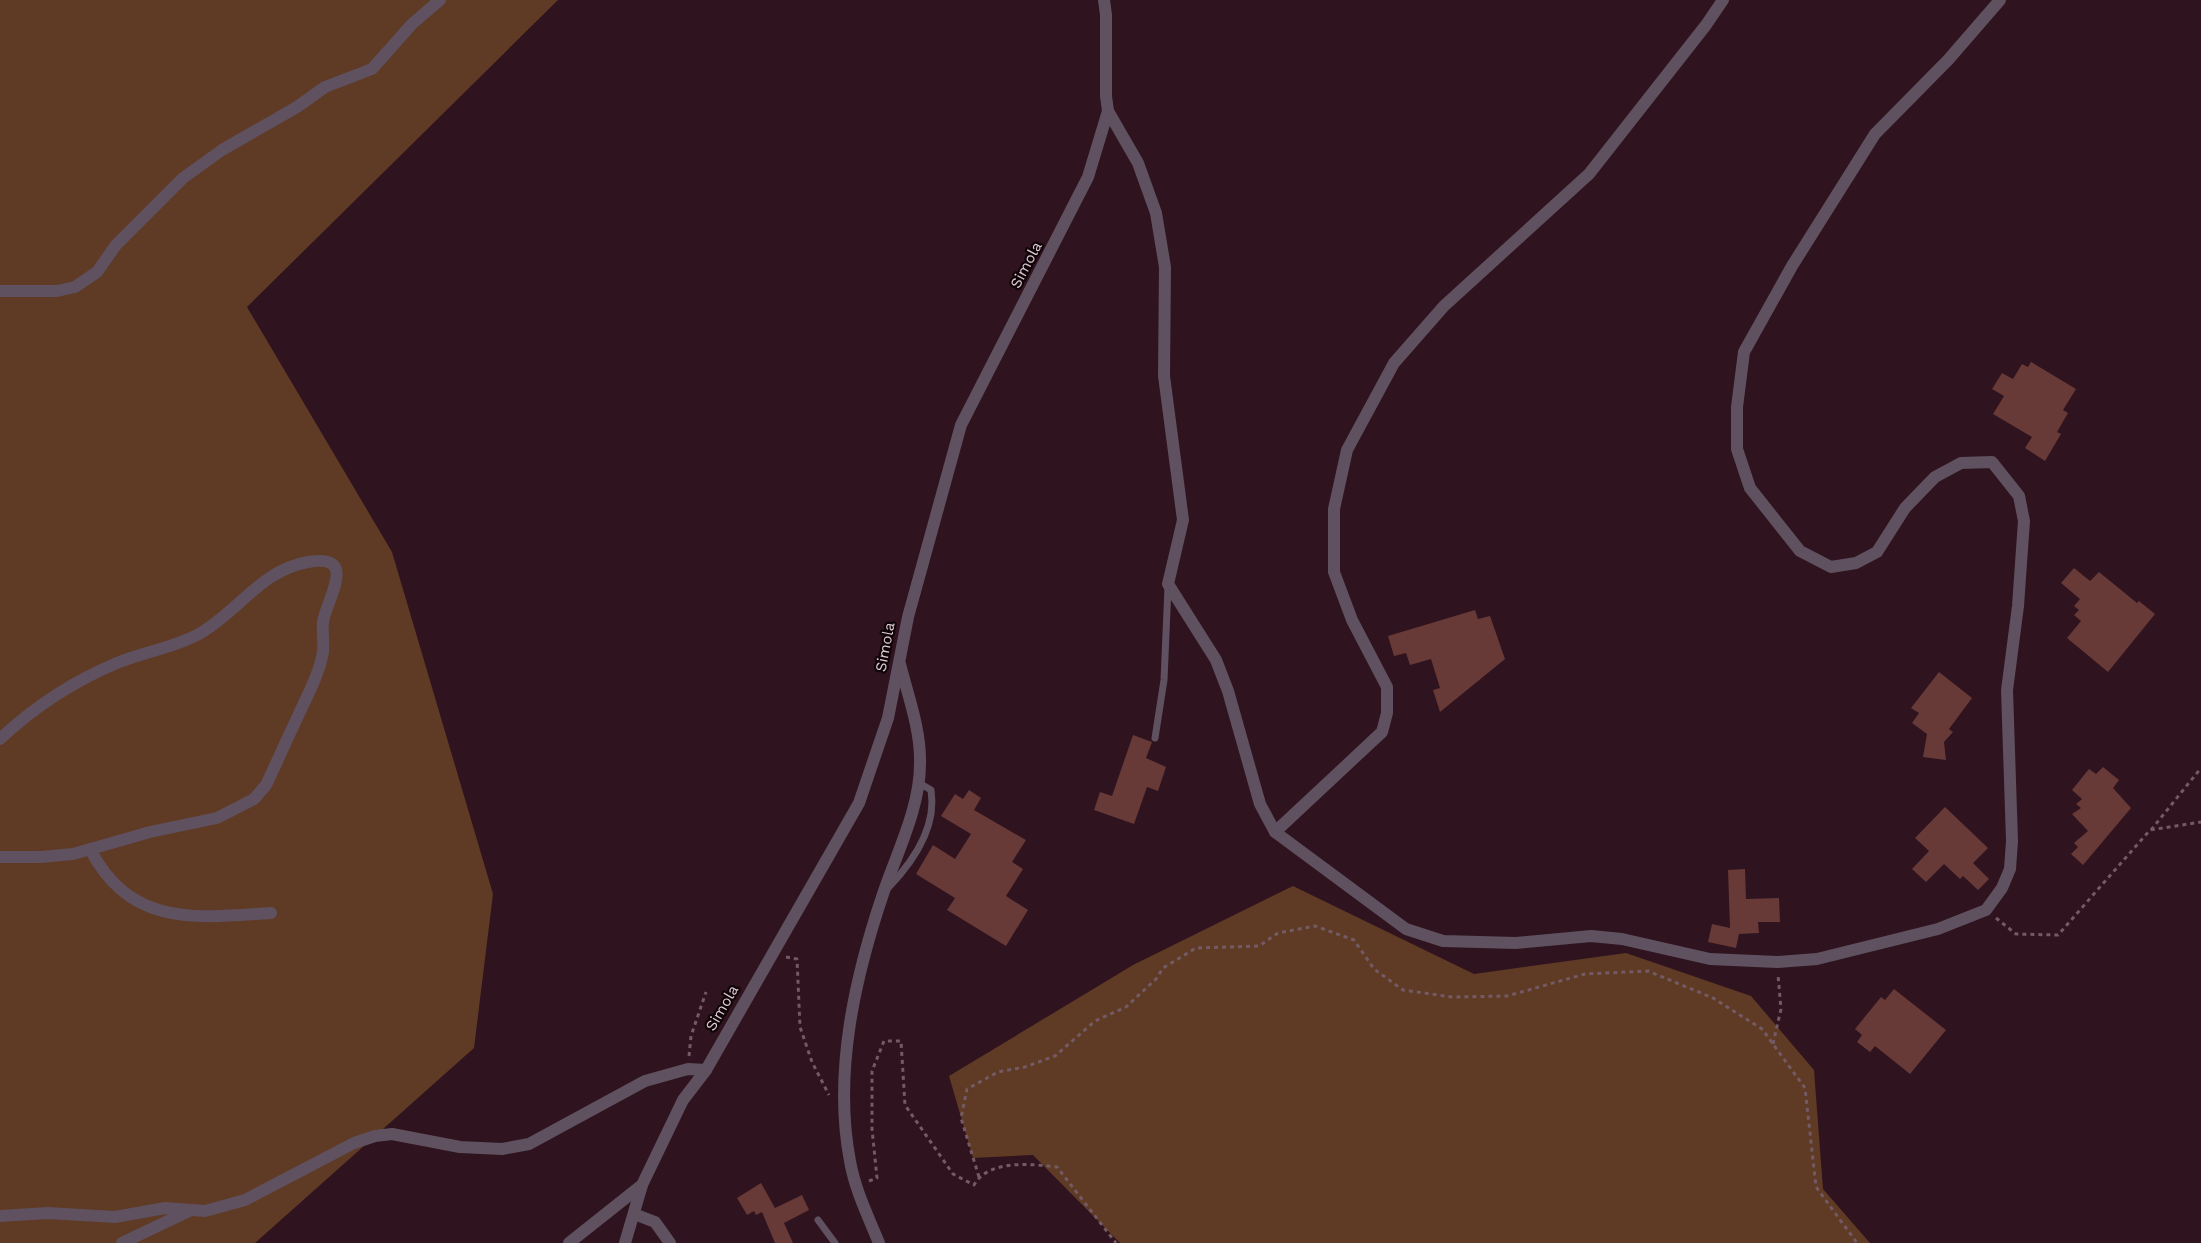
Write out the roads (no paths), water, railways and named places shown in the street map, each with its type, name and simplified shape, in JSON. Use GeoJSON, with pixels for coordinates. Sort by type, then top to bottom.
{"type":"FeatureCollection","features":[{"type":"Feature","properties":{"kind":"street"},"geometry":{"type":"LineString","coordinates":[[0,291],[57,291],[75,287],[97,272],[116,245],[183,178],[222,150],[297,108],[325,87],[372,69],[412,24],[440,0]]}},
{"type":"Feature","properties":{"kind":"street","name":"Simola"},"geometry":{"type":"LineString","coordinates":[[569,1243],[642,1185],[683,1100],[706,1070],[859,803],[888,718],[910,608],[961,425],[1088,177],[1108,111],[1104,0]]}},
{"type":"Feature","properties":{"kind":"street"},"geometry":{"type":"LineString","coordinates":[[1275,832],[1382,732],[1387,714],[1387,687],[1352,620],[1334,572],[1334,509],[1347,450],[1394,363],[1444,306],[1589,174],[1706,25],[1723,0]]}},
{"type":"Feature","properties":{"kind":"street"},"geometry":{"type":"LineString","coordinates":[[1108,111],[1138,163],[1156,213],[1165,267],[1164,376],[1183,520],[1168,584],[1216,660],[1228,691],[1260,804],[1275,832],[1406,929],[1443,941],[1516,943],[1591,936],[1622,939],[1710,959],[1777,962],[1826,957],[1938,929],[1986,910],[2002,888],[2010,869],[2012,841],[2007,690],[2018,606],[2024,521],[2019,496],[1992,462],[1961,463],[1934,477],[1905,508],[1877,552],[1856,563],[1831,566],[1800,551],[1750,488],[1737,449],[1737,407],[1744,352],[1792,266],[1875,134],[1948,60],[2000,0]]}},
{"type":"Feature","properties":{"kind":"street"},"geometry":{"type":"LineString","coordinates":[[0,739],[30,712],[71,686],[117,663],[189,639],[209,628],[263,580],[276,572],[307,562],[322,560],[332,565],[337,571],[338,580],[323,624],[323,647],[318,671],[266,785],[254,799],[218,818],[150,832],[90,850],[41,858],[0,857]]}},
{"type":"Feature","properties":{"kind":"street"},"geometry":{"type":"LineString","coordinates":[[879,1243],[856,1187],[850,1161],[846,1126],[845,1085],[848,1030],[873,926],[908,825],[919,783],[918,737],[899,660]]}},
{"type":"Feature","properties":{"kind":"street"},"geometry":{"type":"LineString","coordinates":[[90,850],[101,871],[114,886],[142,904],[170,913],[209,917],[270,913]]}},
{"type":"Feature","properties":{"kind":"street"},"geometry":{"type":"LineString","coordinates":[[0,1216],[48,1213],[115,1217],[165,1208],[205,1211],[245,1200],[354,1143],[375,1136],[392,1134],[460,1147],[502,1149],[529,1144],[645,1081],[688,1069],[706,1070]]}},
{"type":"Feature","properties":{"kind":"street"},"geometry":{"type":"LineString","coordinates":[[625,1243],[642,1185]]}},
{"type":"Feature","properties":{"kind":"street"},"geometry":{"type":"LineString","coordinates":[[122,1243],[189,1211]]}},
{"type":"Feature","properties":{"kind":"street"},"geometry":{"type":"LineString","coordinates":[[634,1214],[655,1222],[670,1243]]}},
{"type":"Feature","properties":{"kind":"lane"},"geometry":{"type":"LineString","coordinates":[[1155,738],[1164,680],[1168,584]]}},
{"type":"Feature","properties":{"kind":"lane"},"geometry":{"type":"LineString","coordinates":[[884,892],[912,859],[928,826],[933,805],[931,790],[919,783]]}},
{"type":"Feature","properties":{"kind":"lane"},"geometry":{"type":"LineString","coordinates":[[818,1220],[835,1243]]}}]}
